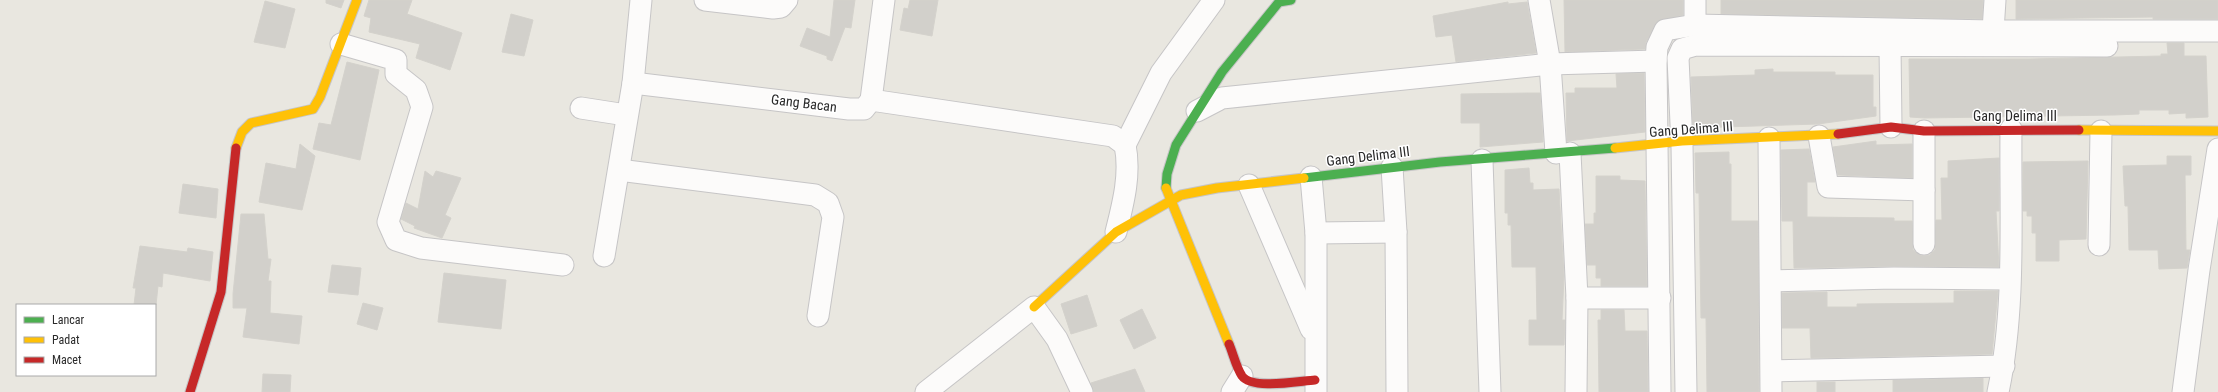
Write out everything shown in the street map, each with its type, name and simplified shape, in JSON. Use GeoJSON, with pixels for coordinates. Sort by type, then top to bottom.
{"type":"FeatureCollection","features":[{"type":"Feature","properties":{"kind":"street"},"geometry":{"type":"LineString","coordinates":[[190,392],[194,372],[218,305],[226,246],[233,168],[240,134],[246,125],[256,119],[313,109],[320,97],[357,0]]}},
{"type":"Feature","properties":{"kind":"street"},"geometry":{"type":"LineString","coordinates":[[604,256],[619,170],[626,115],[633,83],[642,0]]}},
{"type":"Feature","properties":{"kind":"street"},"geometry":{"type":"LineString","coordinates":[[705,0],[773,8],[781,7],[787,0]]}},
{"type":"Feature","properties":{"kind":"street"},"geometry":{"type":"LineString","coordinates":[[884,0],[871,100],[1113,136],[1125,145]]}},
{"type":"Feature","properties":{"kind":"street"},"geometry":{"type":"LineString","coordinates":[[1116,232],[1125,194],[1128,158],[1125,145],[1161,73],[1214,0]]}},
{"type":"Feature","properties":{"kind":"street"},"geometry":{"type":"LineString","coordinates":[[1291,0],[1279,2],[1265,17],[1222,72],[1196,111],[1176,145],[1167,174],[1166,190],[1237,384],[1246,380],[1259,383],[1316,386],[1314,337],[1316,232],[1311,177]]}},
{"type":"Feature","properties":{"kind":"street"},"geometry":{"type":"LineString","coordinates":[[1539,0],[1563,153],[1577,298],[1576,392]]}},
{"type":"Feature","properties":{"kind":"street"},"geometry":{"type":"LineString","coordinates":[[1695,0],[1695,25]]}},
{"type":"Feature","properties":{"kind":"street"},"geometry":{"type":"LineString","coordinates":[[1992,31],[1995,0]]}},
{"type":"Feature","properties":{"kind":"street"},"geometry":{"type":"LineString","coordinates":[[1660,392],[1659,145],[1656,61],[1657,47],[1665,30],[1695,25],[1992,31],[2218,31]]}},
{"type":"Feature","properties":{"kind":"street"},"geometry":{"type":"LineString","coordinates":[[341,44],[396,60],[396,74],[416,90],[422,107],[388,222],[396,240],[421,248],[563,265]]}},
{"type":"Feature","properties":{"kind":"street"},"geometry":{"type":"LineString","coordinates":[[1686,392],[1682,141],[1678,58],[1682,49],[1696,45],[2218,46]]}},
{"type":"Feature","properties":{"kind":"street"},"geometry":{"type":"LineString","coordinates":[[1890,46],[1891,127]]}},
{"type":"Feature","properties":{"kind":"street"},"geometry":{"type":"LineString","coordinates":[[1196,111],[1222,98],[1550,64],[1656,61]]}},
{"type":"Feature","properties":{"kind":"street","name":"Gang Bacan"},"geometry":{"type":"LineString","coordinates":[[633,83],[858,110],[864,109],[871,100]]}},
{"type":"Feature","properties":{"kind":"street"},"geometry":{"type":"LineString","coordinates":[[581,108],[626,115]]}},
{"type":"Feature","properties":{"kind":"street","name":"Gang Delima III"},"geometry":{"type":"LineString","coordinates":[[1034,307],[1116,232],[1181,195],[1392,167],[1659,145],[1682,141],[1819,136],[1891,127],[1924,131],[2011,129],[2218,131]]}},
{"type":"Feature","properties":{"kind":"street"},"geometry":{"type":"LineString","coordinates":[[1998,392],[2004,366],[2009,279],[2011,129]]}},
{"type":"Feature","properties":{"kind":"street"},"geometry":{"type":"LineString","coordinates":[[1924,131],[1924,244]]}},
{"type":"Feature","properties":{"kind":"street"},"geometry":{"type":"LineString","coordinates":[[2099,245],[2100,131]]}},
{"type":"Feature","properties":{"kind":"street"},"geometry":{"type":"LineString","coordinates":[[1819,136],[1828,187],[1924,190]]}},
{"type":"Feature","properties":{"kind":"street"},"geometry":{"type":"LineString","coordinates":[[1769,138],[1771,392]]}},
{"type":"Feature","properties":{"kind":"street"},"geometry":{"type":"LineString","coordinates":[[2183,392],[2198,270],[2218,149]]}},
{"type":"Feature","properties":{"kind":"street"},"geometry":{"type":"LineString","coordinates":[[1482,160],[1490,392]]}},
{"type":"Feature","properties":{"kind":"street"},"geometry":{"type":"LineString","coordinates":[[1392,167],[1396,232],[1397,392]]}},
{"type":"Feature","properties":{"kind":"street"},"geometry":{"type":"LineString","coordinates":[[619,170],[815,195],[828,203],[833,217],[818,316]]}},
{"type":"Feature","properties":{"kind":"street"},"geometry":{"type":"LineString","coordinates":[[1249,185],[1314,337]]}},
{"type":"Feature","properties":{"kind":"street"},"geometry":{"type":"LineString","coordinates":[[1316,232],[1396,232]]}},
{"type":"Feature","properties":{"kind":"street"},"geometry":{"type":"LineString","coordinates":[[1771,281],[1894,278],[2009,279]]}},
{"type":"Feature","properties":{"kind":"street"},"geometry":{"type":"LineString","coordinates":[[1577,298],[1660,298]]}},
{"type":"Feature","properties":{"kind":"street"},"geometry":{"type":"LineString","coordinates":[[926,392],[1034,307],[1057,339],[1082,392]]}},
{"type":"Feature","properties":{"kind":"street"},"geometry":{"type":"LineString","coordinates":[[1772,370],[2004,366]]}},
{"type":"Feature","properties":{"kind":"building"},"geometry":{"type":"Polygon","coordinates":[[[326,0],[344,0],[341,8],[326,3],[326,0]]]}},
{"type":"Feature","properties":{"kind":"building"},"geometry":{"type":"Polygon","coordinates":[[[369,0],[412,0],[407,14],[462,33],[450,70],[416,58],[420,44],[369,32],[371,18],[364,16],[369,0]]]}},
{"type":"Feature","properties":{"kind":"building"},"geometry":{"type":"Polygon","coordinates":[[[834,0],[855,0],[851,28],[845,27],[832,61],[827,59],[827,56],[800,46],[807,28],[830,37],[834,0]]]}},
{"type":"Feature","properties":{"kind":"building"},"geometry":{"type":"Polygon","coordinates":[[[910,0],[938,0],[932,36],[900,30],[904,8],[908,9],[910,0]]]}},
{"type":"Feature","properties":{"kind":"building"},"geometry":{"type":"Polygon","coordinates":[[[1564,0],[1683,0],[1683,15],[1658,21],[1646,42],[1645,49],[1565,52],[1564,0]]]}},
{"type":"Feature","properties":{"kind":"building"},"geometry":{"type":"Polygon","coordinates":[[[1721,0],[1983,0],[1983,5],[1982,19],[1721,14],[1721,0]]]}},
{"type":"Feature","properties":{"kind":"building"},"geometry":{"type":"Polygon","coordinates":[[[2016,0],[2218,0],[2218,19],[2153,19],[2153,17],[2016,19],[2016,0]]]}},
{"type":"Feature","properties":{"kind":"building"},"geometry":{"type":"Polygon","coordinates":[[[265,1],[295,9],[285,48],[254,42],[265,1]]]}},
{"type":"Feature","properties":{"kind":"building"},"geometry":{"type":"Polygon","coordinates":[[[1508,2],[1508,4],[1527,2],[1536,53],[1456,62],[1452,35],[1436,37],[1433,16],[1508,2]]]}},
{"type":"Feature","properties":{"kind":"building"},"geometry":{"type":"Polygon","coordinates":[[[511,14],[533,20],[524,56],[502,52],[511,14]]]}},
{"type":"Feature","properties":{"kind":"building"},"geometry":{"type":"Polygon","coordinates":[[[2167,43],[2184,43],[2184,56],[2206,56],[2208,117],[2186,118],[2186,113],[2169,114],[2169,110],[2139,110],[2139,114],[2114,115],[1910,117],[1909,59],[2029,59],[2161,56],[2161,54],[2168,54],[2167,43]]]}},
{"type":"Feature","properties":{"kind":"building"},"geometry":{"type":"Polygon","coordinates":[[[347,62],[379,70],[360,160],[313,149],[319,123],[331,125],[347,62]]]}},
{"type":"Feature","properties":{"kind":"building"},"geometry":{"type":"Polygon","coordinates":[[[1773,69],[1773,72],[1835,72],[1835,75],[1873,75],[1873,107],[1876,107],[1876,116],[1818,124],[1693,128],[1691,77],[1755,75],[1755,70],[1773,69]]]}},
{"type":"Feature","properties":{"kind":"building"},"geometry":{"type":"Polygon","coordinates":[[[1644,73],[1645,132],[1567,141],[1566,93],[1575,93],[1575,88],[1617,88],[1616,74],[1644,73]]]}},
{"type":"Feature","properties":{"kind":"building"},"geometry":{"type":"Polygon","coordinates":[[[1540,93],[1543,142],[1480,147],[1480,123],[1461,123],[1461,94],[1540,93]]]}},
{"type":"Feature","properties":{"kind":"building"},"geometry":{"type":"Polygon","coordinates":[[[1876,141],[1876,145],[1912,144],[1912,178],[1838,175],[1833,147],[1876,141]]]}},
{"type":"Feature","properties":{"kind":"building"},"geometry":{"type":"Polygon","coordinates":[[[300,144],[315,156],[302,210],[259,202],[266,163],[296,169],[300,144]]]}},
{"type":"Feature","properties":{"kind":"building"},"geometry":{"type":"Polygon","coordinates":[[[1809,149],[1815,182],[1807,182],[1807,217],[1894,218],[1894,221],[1912,221],[1913,250],[1924,256],[1930,255],[1935,250],[1936,220],[1942,220],[1941,178],[1948,178],[1948,161],[1999,158],[1999,211],[1996,211],[1999,267],[1894,266],[1794,268],[1793,221],[1782,221],[1781,150],[1809,149]]]}},
{"type":"Feature","properties":{"kind":"building"},"geometry":{"type":"Polygon","coordinates":[[[1729,152],[1729,164],[1731,164],[1731,221],[1758,221],[1759,392],[1707,392],[1706,318],[1701,318],[1699,193],[1696,193],[1695,153],[1729,152]]]}},
{"type":"Feature","properties":{"kind":"building"},"geometry":{"type":"Polygon","coordinates":[[[2167,156],[2191,156],[2191,175],[2185,175],[2186,250],[2190,250],[2187,268],[2159,269],[2158,250],[2129,250],[2128,206],[2125,206],[2123,166],[2167,165],[2167,156]]]}},
{"type":"Feature","properties":{"kind":"building"},"geometry":{"type":"Polygon","coordinates":[[[2088,161],[2086,239],[2059,240],[2059,261],[2036,261],[2036,233],[2032,233],[2032,216],[2027,216],[2027,211],[2023,211],[2023,162],[2088,161]]]}},
{"type":"Feature","properties":{"kind":"building"},"geometry":{"type":"Polygon","coordinates":[[[1529,168],[1530,183],[1533,183],[1533,190],[1559,189],[1564,276],[1562,320],[1565,320],[1564,345],[1529,345],[1529,320],[1537,320],[1536,267],[1512,267],[1511,225],[1508,225],[1508,213],[1505,213],[1505,170],[1529,168]]]}},
{"type":"Feature","properties":{"kind":"building"},"geometry":{"type":"Polygon","coordinates":[[[425,171],[433,177],[436,171],[461,178],[445,215],[451,218],[442,238],[414,228],[415,226],[401,219],[406,203],[418,209],[425,171]]]}},
{"type":"Feature","properties":{"kind":"building"},"geometry":{"type":"Polygon","coordinates":[[[1596,176],[1620,176],[1620,180],[1645,181],[1647,286],[1601,286],[1601,278],[1596,278],[1596,265],[1587,265],[1585,224],[1594,224],[1594,213],[1596,213],[1596,176]]]}},
{"type":"Feature","properties":{"kind":"building"},"geometry":{"type":"Polygon","coordinates":[[[183,184],[218,189],[216,218],[179,213],[183,184]]]}},
{"type":"Feature","properties":{"kind":"building"},"geometry":{"type":"Polygon","coordinates":[[[241,214],[264,214],[268,259],[271,259],[268,281],[271,281],[270,313],[302,316],[299,344],[243,337],[247,308],[233,308],[241,214]]]}},
{"type":"Feature","properties":{"kind":"building"},"geometry":{"type":"Polygon","coordinates":[[[140,246],[187,252],[188,248],[213,252],[210,281],[163,273],[162,287],[158,286],[156,305],[134,304],[136,288],[133,288],[140,246]]]}},
{"type":"Feature","properties":{"kind":"building"},"geometry":{"type":"Polygon","coordinates":[[[332,265],[361,268],[358,295],[328,292],[332,265]]]}},
{"type":"Feature","properties":{"kind":"building"},"geometry":{"type":"Polygon","coordinates":[[[444,273],[506,280],[501,329],[438,322],[444,273]]]}},
{"type":"Feature","properties":{"kind":"building"},"geometry":{"type":"Polygon","coordinates":[[[1954,291],[1998,291],[1992,354],[1811,358],[1810,328],[1782,328],[1782,293],[1827,292],[1827,307],[1857,307],[1857,304],[1954,303],[1954,291]]]}},
{"type":"Feature","properties":{"kind":"building"},"geometry":{"type":"Polygon","coordinates":[[[1087,295],[1097,326],[1071,334],[1061,304],[1087,295]]]}},
{"type":"Feature","properties":{"kind":"building"},"geometry":{"type":"Polygon","coordinates":[[[363,303],[383,308],[377,330],[357,324],[363,303]]]}},
{"type":"Feature","properties":{"kind":"building"},"geometry":{"type":"Polygon","coordinates":[[[1142,309],[1156,338],[1134,349],[1120,320],[1142,309]]]}},
{"type":"Feature","properties":{"kind":"building"},"geometry":{"type":"Polygon","coordinates":[[[1601,310],[1624,310],[1625,331],[1647,331],[1648,392],[1599,392],[1598,320],[1601,320],[1601,310]]]}},
{"type":"Feature","properties":{"kind":"building"},"geometry":{"type":"Polygon","coordinates":[[[1135,369],[1145,392],[1094,392],[1091,383],[1135,369]]]}},
{"type":"Feature","properties":{"kind":"building"},"geometry":{"type":"Polygon","coordinates":[[[263,374],[291,375],[290,392],[262,392],[263,374]]]}},
{"type":"Feature","properties":{"kind":"building"},"geometry":{"type":"Polygon","coordinates":[[[1983,378],[1983,392],[1893,392],[1893,380],[1983,378]]]}},
{"type":"Feature","properties":{"kind":"building"},"geometry":{"type":"Polygon","coordinates":[[[1817,382],[1835,382],[1835,392],[1817,392],[1817,382]]]}},
{"type":"Feature","properties":{"kind":"traffic: fast"},"geometry":{"type":"LineString","coordinates":[[1166,188],[1167,174],[1176,145],[1222,72],[1279,2],[1291,0]]}},
{"type":"Feature","properties":{"kind":"traffic: fast"},"geometry":{"type":"LineString","coordinates":[[1304,178],[1440,162],[1615,148]]}},
{"type":"Feature","properties":{"kind":"traffic: slow"},"geometry":{"type":"LineString","coordinates":[[236,148],[242,132],[251,123],[313,109],[320,97],[357,0]]}},
{"type":"Feature","properties":{"kind":"traffic: slow"},"geometry":{"type":"LineString","coordinates":[[2079,130],[2218,131]]}},
{"type":"Feature","properties":{"kind":"traffic: slow"},"geometry":{"type":"LineString","coordinates":[[1615,148],[1682,141],[1838,134]]}},
{"type":"Feature","properties":{"kind":"traffic: slow"},"geometry":{"type":"LineString","coordinates":[[1034,307],[1116,232],[1181,195],[1217,188],[1304,178]]}},
{"type":"Feature","properties":{"kind":"traffic: slow"},"geometry":{"type":"LineString","coordinates":[[1166,188],[1229,344]]}},
{"type":"Feature","properties":{"kind":"traffic: jam"},"geometry":{"type":"LineString","coordinates":[[1838,134],[1891,127],[1924,131],[2079,130]]}},
{"type":"Feature","properties":{"kind":"traffic: jam"},"geometry":{"type":"LineString","coordinates":[[190,392],[221,292],[236,148]]}},
{"type":"Feature","properties":{"kind":"traffic: jam"},"geometry":{"type":"LineString","coordinates":[[1229,344],[1236,364],[1242,376],[1247,380],[1265,384],[1315,380]]}}]}
